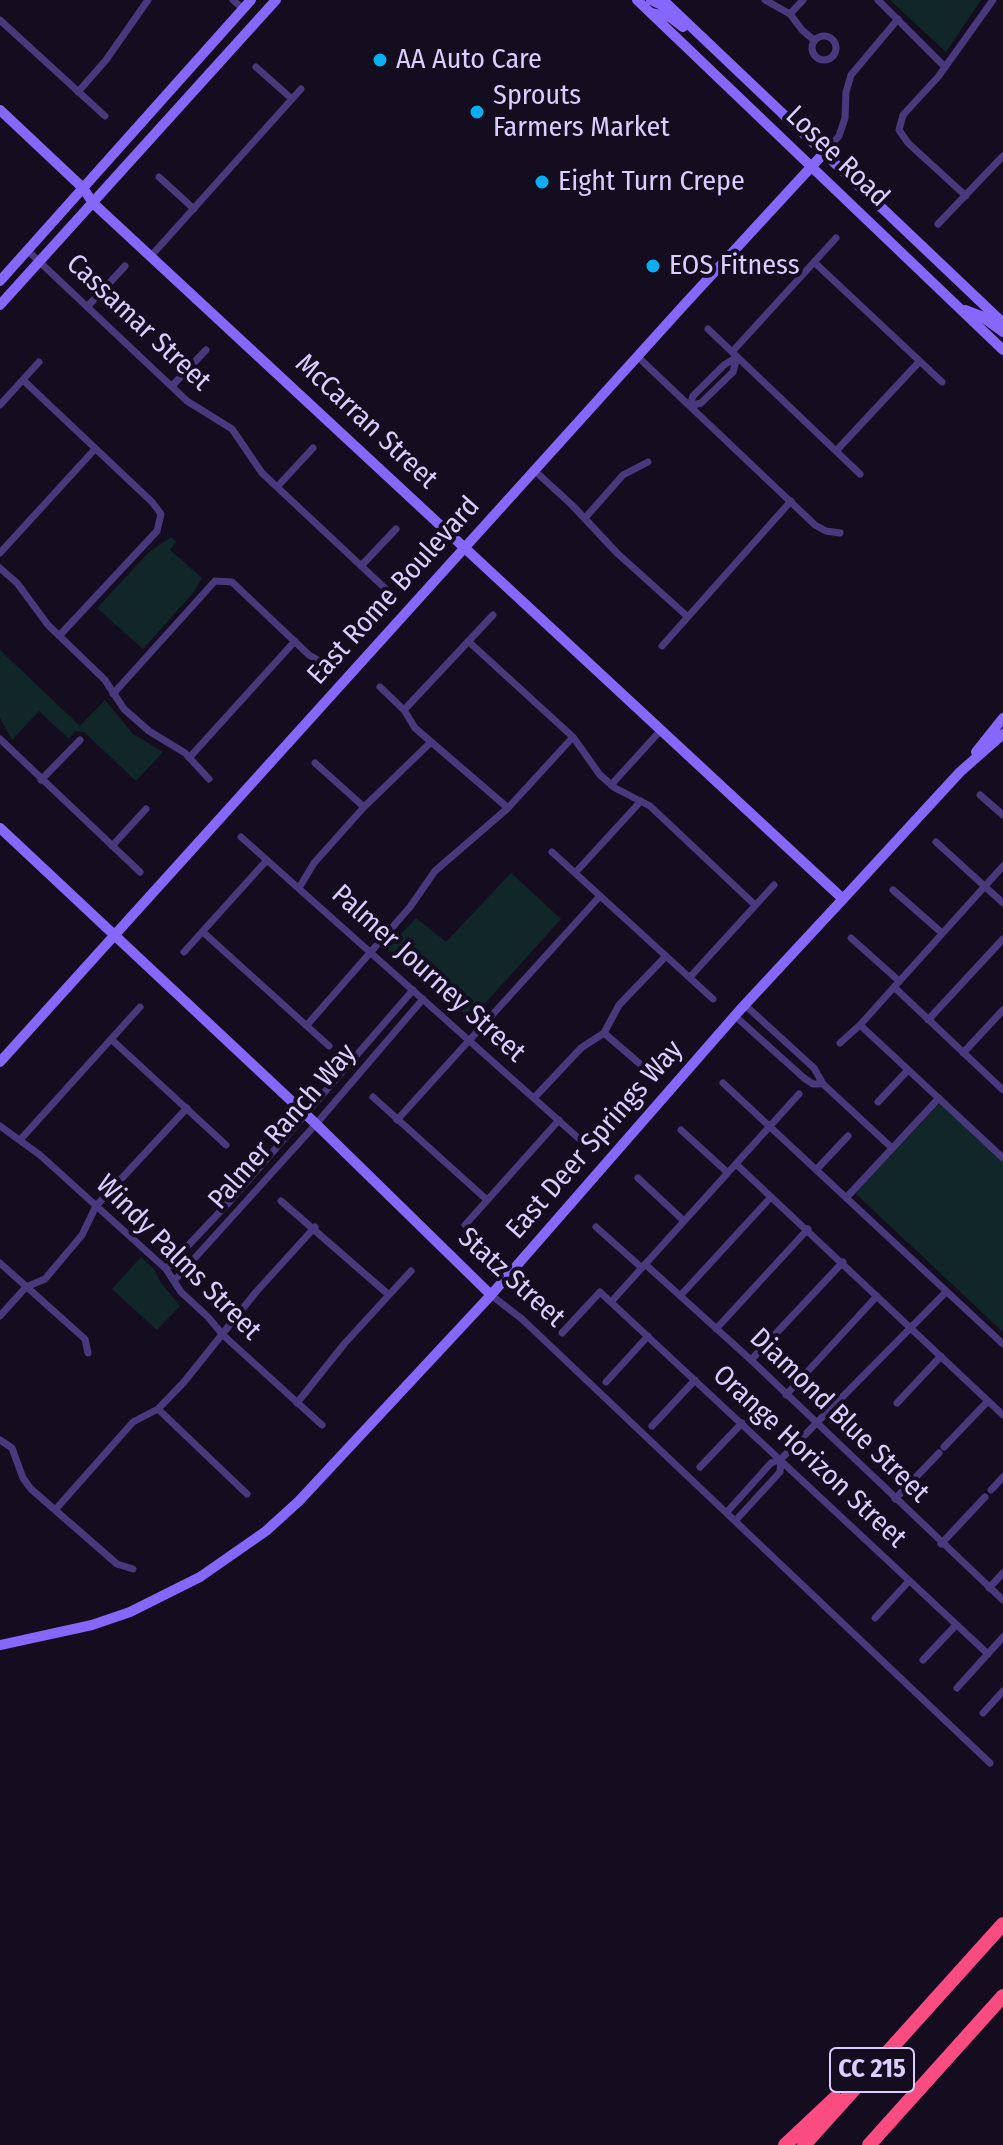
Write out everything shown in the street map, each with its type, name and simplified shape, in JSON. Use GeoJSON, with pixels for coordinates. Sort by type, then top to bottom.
{"type":"FeatureCollection","features":[{"type":"Feature","properties":{"kind":"highway","name":"CC 215"},"geometry":{"type":"LineString","coordinates":[[804,2145],[1003,1924]]}},
{"type":"Feature","properties":{"kind":"highway"},"geometry":{"type":"LineString","coordinates":[[785,2145],[941,1994]]}},
{"type":"Feature","properties":{"kind":"highway","name":"CC 215"},"geometry":{"type":"LineString","coordinates":[[871,2145],[1003,1996]]}},
{"type":"Feature","properties":{"kind":"street"},"geometry":{"type":"LineString","coordinates":[[78,92],[106,60],[148,0]]}},
{"type":"Feature","properties":{"kind":"street"},"geometry":{"type":"LineString","coordinates":[[0,281],[247,4],[233,0]]}},
{"type":"Feature","properties":{"kind":"street"},"geometry":{"type":"LineString","coordinates":[[0,305],[276,0]]}},
{"type":"Feature","properties":{"kind":"street","name":"Losee Road"},"geometry":{"type":"LineString","coordinates":[[637,0],[1002,347]]}},
{"type":"Feature","properties":{"kind":"street"},"geometry":{"type":"LineString","coordinates":[[651,0],[674,10]]}},
{"type":"Feature","properties":{"kind":"street","name":"Losee Road"},"geometry":{"type":"LineString","coordinates":[[663,0],[1003,323]]}},
{"type":"Feature","properties":{"kind":"street"},"geometry":{"type":"LineString","coordinates":[[765,0],[790,14],[814,40]]}},
{"type":"Feature","properties":{"kind":"street"},"geometry":{"type":"LineString","coordinates":[[790,14],[803,0]]}},
{"type":"Feature","properties":{"kind":"street"},"geometry":{"type":"LineString","coordinates":[[878,0],[945,67]]}},
{"type":"Feature","properties":{"kind":"street"},"geometry":{"type":"LineString","coordinates":[[966,196],[908,143],[899,130],[903,115],[945,67],[993,0]]}},
{"type":"Feature","properties":{"kind":"street"},"geometry":{"type":"LineString","coordinates":[[650,13],[670,17],[705,40]]}},
{"type":"Feature","properties":{"kind":"street"},"geometry":{"type":"LineString","coordinates":[[824,153],[839,136],[845,118],[846,92],[851,75],[898,19]]}},
{"type":"Feature","properties":{"kind":"street"},"geometry":{"type":"LineString","coordinates":[[0,20],[105,116]]}},
{"type":"Feature","properties":{"kind":"street"},"geometry":{"type":"LineString","coordinates":[[256,67],[292,99]]}},
{"type":"Feature","properties":{"kind":"street"},"geometry":{"type":"LineString","coordinates":[[151,256],[301,89]]}},
{"type":"Feature","properties":{"kind":"street","name":"McCarran Street"},"geometry":{"type":"LineString","coordinates":[[0,110],[83,188],[93,203],[843,899]]}},
{"type":"Feature","properties":{"kind":"street","name":"East Rome Boulevard"},"geometry":{"type":"LineString","coordinates":[[0,1062],[824,153]]}},
{"type":"Feature","properties":{"kind":"street"},"geometry":{"type":"LineString","coordinates":[[938,224],[1003,156]]}},
{"type":"Feature","properties":{"kind":"street"},"geometry":{"type":"LineString","coordinates":[[159,177],[194,209]]}},
{"type":"Feature","properties":{"kind":"street"},"geometry":{"type":"LineString","coordinates":[[690,406],[701,403],[733,372],[735,355],[836,238]]}},
{"type":"Feature","properties":{"kind":"street","name":"Cassamar Street"},"geometry":{"type":"LineString","coordinates":[[28,251],[195,407],[219,418],[232,429],[262,473],[389,592]]}},
{"type":"Feature","properties":{"kind":"street"},"geometry":{"type":"LineString","coordinates":[[814,262],[942,382]]}},
{"type":"Feature","properties":{"kind":"street"},"geometry":{"type":"LineString","coordinates":[[87,307],[125,266]]}},
{"type":"Feature","properties":{"kind":"street"},"geometry":{"type":"LineString","coordinates":[[960,308],[981,316],[1003,332]]}},
{"type":"Feature","properties":{"kind":"street"},"geometry":{"type":"LineString","coordinates":[[708,329],[860,474]]}},
{"type":"Feature","properties":{"kind":"street"},"geometry":{"type":"LineString","coordinates":[[172,386],[206,350]]}},
{"type":"Feature","properties":{"kind":"street"},"geometry":{"type":"LineString","coordinates":[[638,357],[815,525],[840,533]]}},
{"type":"Feature","properties":{"kind":"street"},"geometry":{"type":"LineString","coordinates":[[0,405],[39,362]]}},
{"type":"Feature","properties":{"kind":"street"},"geometry":{"type":"LineString","coordinates":[[836,451],[919,362]]}},
{"type":"Feature","properties":{"kind":"street"},"geometry":{"type":"LineString","coordinates":[[23,380],[161,514],[157,531],[59,636]]}},
{"type":"Feature","properties":{"kind":"street"},"geometry":{"type":"LineString","coordinates":[[277,487],[313,448]]}},
{"type":"Feature","properties":{"kind":"street"},"geometry":{"type":"LineString","coordinates":[[0,553],[95,449]]}},
{"type":"Feature","properties":{"kind":"street"},"geometry":{"type":"LineString","coordinates":[[585,518],[623,475],[648,462]]}},
{"type":"Feature","properties":{"kind":"street"},"geometry":{"type":"LineString","coordinates":[[535,471],[617,553],[688,617]]}},
{"type":"Feature","properties":{"kind":"street"},"geometry":{"type":"LineString","coordinates":[[662,646],[791,501]]}},
{"type":"Feature","properties":{"kind":"street"},"geometry":{"type":"LineString","coordinates":[[361,566],[396,529]]}},
{"type":"Feature","properties":{"kind":"street"},"geometry":{"type":"LineString","coordinates":[[0,568],[17,583],[48,625],[96,671],[137,722],[189,758],[209,779]]}},
{"type":"Feature","properties":{"kind":"street"},"geometry":{"type":"LineString","coordinates":[[113,694],[198,603],[209,585],[222,580],[232,582],[323,663]]}},
{"type":"Feature","properties":{"kind":"street"},"geometry":{"type":"LineString","coordinates":[[404,710],[493,615]]}},
{"type":"Feature","properties":{"kind":"street"},"geometry":{"type":"LineString","coordinates":[[189,758],[295,641]]}},
{"type":"Feature","properties":{"kind":"street"},"geometry":{"type":"LineString","coordinates":[[468,641],[573,737],[583,754],[611,785],[650,806],[755,905]]}},
{"type":"Feature","properties":{"kind":"street"},"geometry":{"type":"LineString","coordinates":[[380,687],[431,742],[508,808]]}},
{"type":"Feature","properties":{"kind":"street","name":"East Deer Springs Way"},"geometry":{"type":"LineString","coordinates":[[0,1645],[92,1625],[130,1612],[177,1590],[232,1557],[299,1501],[491,1295],[735,1016],[960,772],[1003,718]]}},
{"type":"Feature","properties":{"kind":"street"},"geometry":{"type":"LineString","coordinates":[[611,785],[661,730]]}},
{"type":"Feature","properties":{"kind":"street","name":"East Deer Springs Way"},"geometry":{"type":"LineString","coordinates":[[960,772],[1003,734]]}},
{"type":"Feature","properties":{"kind":"street"},"geometry":{"type":"LineString","coordinates":[[307,1025],[410,907],[435,871],[508,808],[573,737]]}},
{"type":"Feature","properties":{"kind":"street"},"geometry":{"type":"LineString","coordinates":[[0,739],[140,872]]}},
{"type":"Feature","properties":{"kind":"street"},"geometry":{"type":"LineString","coordinates":[[41,780],[80,740]]}},
{"type":"Feature","properties":{"kind":"street"},"geometry":{"type":"LineString","coordinates":[[299,888],[314,863],[364,807],[431,742]]}},
{"type":"Feature","properties":{"kind":"street"},"geometry":{"type":"LineString","coordinates":[[315,763],[364,807]]}},
{"type":"Feature","properties":{"kind":"street"},"geometry":{"type":"LineString","coordinates":[[980,795],[1003,815]]}},
{"type":"Feature","properties":{"kind":"street"},"geometry":{"type":"LineString","coordinates":[[575,873],[641,801]]}},
{"type":"Feature","properties":{"kind":"street"},"geometry":{"type":"LineString","coordinates":[[112,846],[146,809]]}},
{"type":"Feature","properties":{"kind":"street","name":"Statz Street"},"geometry":{"type":"LineString","coordinates":[[0,828],[990,1763]]}},
{"type":"Feature","properties":{"kind":"street","name":"Palmer Journey Street"},"geometry":{"type":"LineString","coordinates":[[241,837],[585,1144]]}},
{"type":"Feature","properties":{"kind":"street"},"geometry":{"type":"LineString","coordinates":[[936,842],[1003,903]]}},
{"type":"Feature","properties":{"kind":"street"},"geometry":{"type":"LineString","coordinates":[[552,852],[713,999]]}},
{"type":"Feature","properties":{"kind":"street"},"geometry":{"type":"LineString","coordinates":[[184,952],[267,860]]}},
{"type":"Feature","properties":{"kind":"street"},"geometry":{"type":"LineString","coordinates":[[840,1043],[860,1025],[1003,866]]}},
{"type":"Feature","properties":{"kind":"street"},"geometry":{"type":"LineString","coordinates":[[690,977],[774,885]]}},
{"type":"Feature","properties":{"kind":"street"},"geometry":{"type":"LineString","coordinates":[[893,890],[942,933]]}},
{"type":"Feature","properties":{"kind":"street"},"geometry":{"type":"LineString","coordinates":[[397,1120],[600,896]]}},
{"type":"Feature","properties":{"kind":"street"},"geometry":{"type":"LineString","coordinates":[[204,933],[329,1046]]}},
{"type":"Feature","properties":{"kind":"street"},"geometry":{"type":"LineString","coordinates":[[851,938],[928,1020],[1002,1086]]}},
{"type":"Feature","properties":{"kind":"street"},"geometry":{"type":"LineString","coordinates":[[928,1020],[1003,939]]}},
{"type":"Feature","properties":{"kind":"street"},"geometry":{"type":"LineString","coordinates":[[534,1098],[581,1048],[604,1033],[619,1005],[666,956]]}},
{"type":"Feature","properties":{"kind":"street","name":"Palmer Ranch Way"},"geometry":{"type":"LineString","coordinates":[[166,1269],[413,990]]}},
{"type":"Feature","properties":{"kind":"street","name":"Palmer Ranch Way"},"geometry":{"type":"LineString","coordinates":[[174,1281],[316,1124],[423,999]]}},
{"type":"Feature","properties":{"kind":"street"},"geometry":{"type":"LineString","coordinates":[[745,1005],[814,1068],[823,1084],[892,1148]]}},
{"type":"Feature","properties":{"kind":"street"},"geometry":{"type":"LineString","coordinates":[[20,1140],[140,1007]]}},
{"type":"Feature","properties":{"kind":"street"},"geometry":{"type":"LineString","coordinates":[[963,1053],[1003,1010]]}},
{"type":"Feature","properties":{"kind":"street"},"geometry":{"type":"LineString","coordinates":[[735,1016],[809,1082],[823,1084]]}},
{"type":"Feature","properties":{"kind":"street"},"geometry":{"type":"LineString","coordinates":[[860,1025],[1003,1158]]}},
{"type":"Feature","properties":{"kind":"street"},"geometry":{"type":"LineString","coordinates":[[604,1033],[647,1070]]}},
{"type":"Feature","properties":{"kind":"street"},"geometry":{"type":"LineString","coordinates":[[111,1039],[226,1145]]}},
{"type":"Feature","properties":{"kind":"street"},"geometry":{"type":"LineString","coordinates":[[878,1102],[908,1070]]}},
{"type":"Feature","properties":{"kind":"street"},"geometry":{"type":"LineString","coordinates":[[723,1083],[1003,1344]]}},
{"type":"Feature","properties":{"kind":"street"},"geometry":{"type":"LineString","coordinates":[[611,1302],[799,1094]]}},
{"type":"Feature","properties":{"kind":"street"},"geometry":{"type":"LineString","coordinates":[[373,1097],[487,1200]]}},
{"type":"Feature","properties":{"kind":"street"},"geometry":{"type":"LineString","coordinates":[[846,1198],[939,1098]]}},
{"type":"Feature","properties":{"kind":"street"},"geometry":{"type":"LineString","coordinates":[[0,1316],[26,1287],[45,1279],[82,1235],[96,1206],[187,1108]]}},
{"type":"Feature","properties":{"kind":"street"},"geometry":{"type":"LineString","coordinates":[[465,1225],[559,1120]]}},
{"type":"Feature","properties":{"kind":"street","name":"Windy Palms Street"},"geometry":{"type":"LineString","coordinates":[[0,1126],[20,1140],[166,1269],[223,1335],[322,1425]]}},
{"type":"Feature","properties":{"kind":"street"},"geometry":{"type":"LineString","coordinates":[[681,1130],[727,1172]]}},
{"type":"Feature","properties":{"kind":"street"},"geometry":{"type":"LineString","coordinates":[[816,1170],[848,1136]]}},
{"type":"Feature","properties":{"kind":"street"},"geometry":{"type":"LineString","coordinates":[[736,1164],[1003,1415]]}},
{"type":"Feature","properties":{"kind":"street"},"geometry":{"type":"LineString","coordinates":[[638,1178],[684,1221]]}},
{"type":"Feature","properties":{"kind":"street"},"geometry":{"type":"LineString","coordinates":[[680,1296],[771,1197]]}},
{"type":"Feature","properties":{"kind":"street"},"geometry":{"type":"LineString","coordinates":[[281,1201],[315,1227],[389,1295]]}},
{"type":"Feature","properties":{"kind":"street"},"geometry":{"type":"LineString","coordinates":[[55,1510],[133,1422],[158,1409],[315,1227]]}},
{"type":"Feature","properties":{"kind":"street","name":"Diamond Blue Street"},"geometry":{"type":"LineString","coordinates":[[596,1227],[751,1360],[1003,1600]]}},
{"type":"Feature","properties":{"kind":"street"},"geometry":{"type":"LineString","coordinates":[[716,1329],[808,1229]]}},
{"type":"Feature","properties":{"kind":"street"},"geometry":{"type":"LineString","coordinates":[[751,1360],[843,1262]]}},
{"type":"Feature","properties":{"kind":"street"},"geometry":{"type":"LineString","coordinates":[[0,1263],[85,1339],[88,1353]]}},
{"type":"Feature","properties":{"kind":"street"},"geometry":{"type":"LineString","coordinates":[[297,1403],[345,1343],[411,1271]]}},
{"type":"Feature","properties":{"kind":"street","name":"Orange Horizon Street"},"geometry":{"type":"LineString","coordinates":[[562,1333],[600,1292],[988,1654]]}},
{"type":"Feature","properties":{"kind":"street"},"geometry":{"type":"LineString","coordinates":[[727,1512],[771,1463],[781,1459],[946,1292]]}},
{"type":"Feature","properties":{"kind":"street"},"geometry":{"type":"LineString","coordinates":[[786,1395],[877,1296]]}},
{"type":"Feature","properties":{"kind":"street"},"geometry":{"type":"LineString","coordinates":[[606,1382],[648,1336]]}},
{"type":"Feature","properties":{"kind":"street"},"geometry":{"type":"LineString","coordinates":[[897,1403],[941,1356]]}},
{"type":"Feature","properties":{"kind":"street"},"geometry":{"type":"LineString","coordinates":[[652,1426],[695,1380]]}},
{"type":"Feature","properties":{"kind":"street"},"geometry":{"type":"LineString","coordinates":[[895,1499],[988,1401]]}},
{"type":"Feature","properties":{"kind":"street"},"geometry":{"type":"LineString","coordinates":[[158,1409],[247,1494]]}},
{"type":"Feature","properties":{"kind":"street"},"geometry":{"type":"LineString","coordinates":[[700,1467],[742,1423]]}},
{"type":"Feature","properties":{"kind":"street"},"geometry":{"type":"LineString","coordinates":[[0,1440],[12,1448],[23,1478],[31,1489],[117,1564],[133,1569]]}},
{"type":"Feature","properties":{"kind":"street"},"geometry":{"type":"LineString","coordinates":[[736,1520],[780,1472],[781,1459]]}},
{"type":"Feature","properties":{"kind":"street"},"geometry":{"type":"LineString","coordinates":[[991,1490],[1003,1477]]}},
{"type":"Feature","properties":{"kind":"street"},"geometry":{"type":"LineString","coordinates":[[941,1544],[985,1497]]}},
{"type":"Feature","properties":{"kind":"street"},"geometry":{"type":"LineString","coordinates":[[989,1588],[1003,1573]]}},
{"type":"Feature","properties":{"kind":"street"},"geometry":{"type":"LineString","coordinates":[[875,1618],[909,1581]]}},
{"type":"Feature","properties":{"kind":"street"},"geometry":{"type":"LineString","coordinates":[[923,1660],[956,1625]]}},
{"type":"Feature","properties":{"kind":"street"},"geometry":{"type":"LineString","coordinates":[[957,1688],[1003,1637]]}},
{"type":"Feature","properties":{"kind":"street"},"geometry":{"type":"LineString","coordinates":[[983,1713],[1003,1691]]}},
{"type":"Feature","properties":{"kind":"green space"},"geometry":{"type":"Polygon","coordinates":[[[890,0],[981,0],[946,52],[890,0]]]}},
{"type":"Feature","properties":{"kind":"green space"},"geometry":{"type":"Polygon","coordinates":[[[171,537],[176,542],[170,550],[202,578],[193,593],[143,649],[97,608],[149,552],[171,537]]]}},
{"type":"Feature","properties":{"kind":"green space"},"geometry":{"type":"Polygon","coordinates":[[[0,650],[80,726],[105,700],[133,734],[163,752],[136,781],[84,732],[75,731],[69,739],[39,711],[12,740],[0,718],[0,650]]]}},
{"type":"Feature","properties":{"kind":"green space"},"geometry":{"type":"Polygon","coordinates":[[[511,873],[561,919],[471,1019],[387,949],[416,918],[446,942],[511,873]]]}},
{"type":"Feature","properties":{"kind":"green space"},"geometry":{"type":"Polygon","coordinates":[[[940,1103],[1003,1162],[1003,1332],[855,1193],[940,1103]]]}},
{"type":"Feature","properties":{"kind":"green space"},"geometry":{"type":"Polygon","coordinates":[[[141,1257],[154,1269],[180,1306],[157,1330],[112,1289],[141,1257]]]}},
{"type":"Feature","properties":{"kind":"place","name":"AA Auto Care"},"geometry":{"type":"Point","coordinates":[380,60]}},
{"type":"Feature","properties":{"kind":"place","name":"Sprouts Farmers Market"},"geometry":{"type":"Point","coordinates":[477,112]}},
{"type":"Feature","properties":{"kind":"place","name":"Eight Turn Crepe"},"geometry":{"type":"Point","coordinates":[542,182]}},
{"type":"Feature","properties":{"kind":"place","name":"EOS Fitness"},"geometry":{"type":"Point","coordinates":[653,266]}}]}
